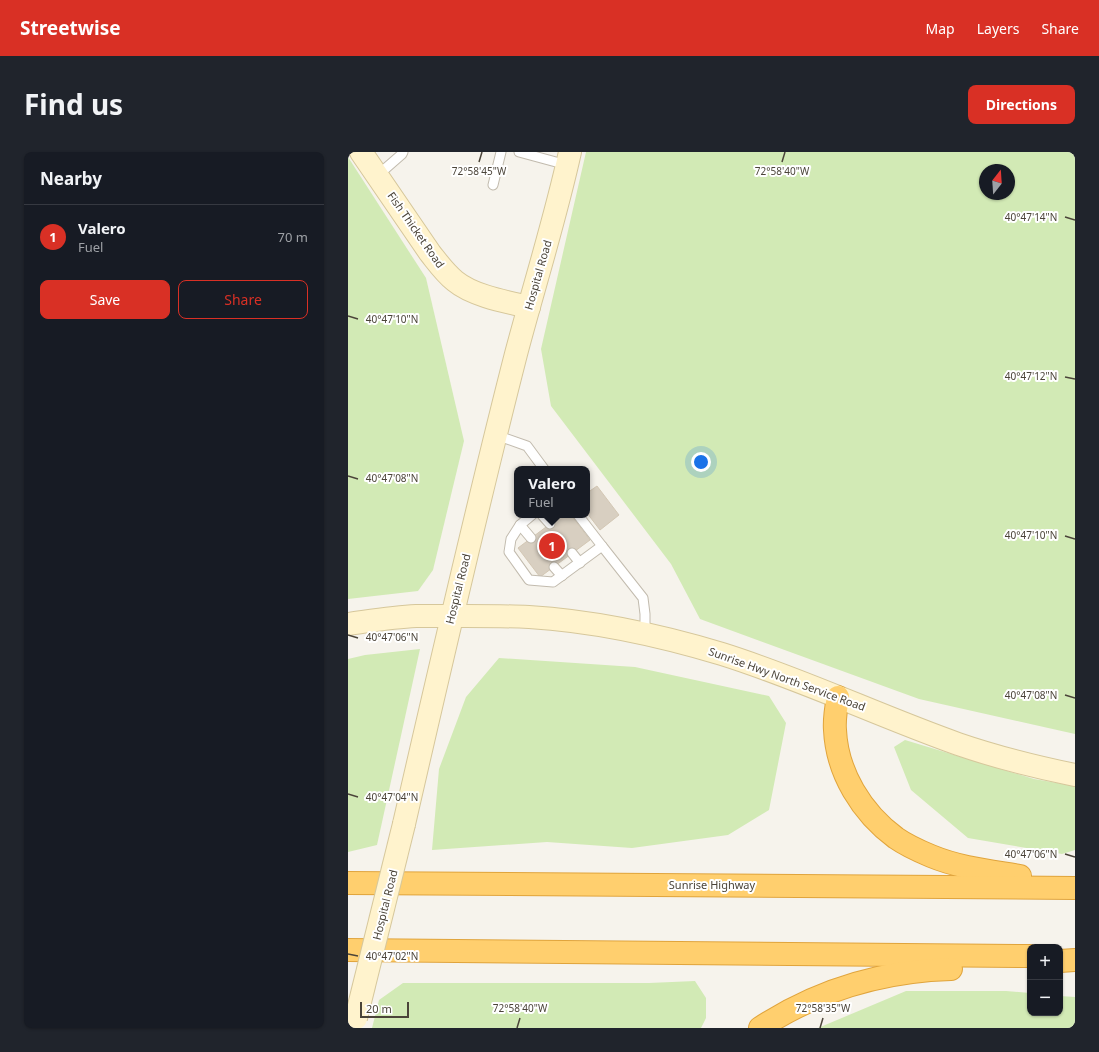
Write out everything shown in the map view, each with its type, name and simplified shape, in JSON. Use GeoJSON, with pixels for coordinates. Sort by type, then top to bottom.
{"type":"FeatureCollection","features":[{"type":"Feature","properties":{"kind":"highway"},"geometry":{"type":"LineString","coordinates":[[838,697],[834,730],[841,764],[847,780],[855,795],[868,812],[897,838],[932,856],[957,864],[991,872],[1075,884]]}},
{"type":"Feature","properties":{"kind":"highway","name":"Sunrise Highway"},"geometry":{"type":"LineString","coordinates":[[348,883],[1075,888]]}},
{"type":"Feature","properties":{"kind":"highway"},"geometry":{"type":"LineString","coordinates":[[348,950],[1027,956]]}},
{"type":"Feature","properties":{"kind":"highway"},"geometry":{"type":"LineString","coordinates":[[1063,956],[1075,957]]}},
{"type":"Feature","properties":{"kind":"highway"},"geometry":{"type":"LineString","coordinates":[[1063,961],[1075,960]]}},
{"type":"Feature","properties":{"kind":"highway"},"geometry":{"type":"LineString","coordinates":[[760,1028],[775,1018],[827,993],[880,977],[929,970],[991,968],[1027,964]]}},
{"type":"Feature","properties":{"kind":"street","name":"Fish Thicket Road"},"geometry":{"type":"LineString","coordinates":[[362,152],[430,253],[456,282],[485,296],[529,307]]}},
{"type":"Feature","properties":{"kind":"street","name":"Hospital Road"},"geometry":{"type":"LineString","coordinates":[[355,1023],[404,824],[496,435],[529,307],[558,205],[568,158]]}},
{"type":"Feature","properties":{"kind":"street","name":"Sunrise Hwy North Service Road"},"geometry":{"type":"LineString","coordinates":[[348,624],[414,616],[452,616],[530,617],[607,626],[682,643],[722,654],[765,669],[958,744],[1004,758],[1075,775]]}},
{"type":"Feature","properties":{"kind":"lane"},"geometry":{"type":"LineString","coordinates":[[378,175],[403,152]]}},
{"type":"Feature","properties":{"kind":"lane"},"geometry":{"type":"LineString","coordinates":[[493,185],[501,152]]}},
{"type":"Feature","properties":{"kind":"lane"},"geometry":{"type":"LineString","coordinates":[[519,152],[568,158]]}},
{"type":"Feature","properties":{"kind":"lane"},"geometry":{"type":"LineString","coordinates":[[496,435],[527,446],[542,466]]}},
{"type":"Feature","properties":{"kind":"lane"},"geometry":{"type":"LineString","coordinates":[[528,518],[520,525],[511,539],[509,552],[530,580],[553,582],[602,546]]}},
{"type":"Feature","properties":{"kind":"lane"},"geometry":{"type":"LineString","coordinates":[[545,518],[550,524]]}},
{"type":"Feature","properties":{"kind":"lane"},"geometry":{"type":"LineString","coordinates":[[580,518],[643,598],[645,634]]}},
{"type":"Feature","properties":{"kind":"lane"},"geometry":{"type":"LineString","coordinates":[[520,525],[531,538]]}},
{"type":"Feature","properties":{"kind":"lane"},"geometry":{"type":"LineString","coordinates":[[572,553],[580,562]]}},
{"type":"Feature","properties":{"kind":"lane"},"geometry":{"type":"LineString","coordinates":[[554,567],[562,576]]}},
{"type":"Feature","properties":{"kind":"green space"},"geometry":{"type":"Polygon","coordinates":[[[586,152],[1075,152],[1075,734],[919,699],[700,619],[671,564],[551,406],[541,349],[586,152]]]}},
{"type":"Feature","properties":{"kind":"green space"},"geometry":{"type":"Polygon","coordinates":[[[348,157],[426,278],[464,441],[433,570],[418,591],[348,599],[348,157]]]}},
{"type":"Feature","properties":{"kind":"green space"},"geometry":{"type":"Polygon","coordinates":[[[420,649],[377,845],[348,852],[348,659],[365,655],[420,649]]]}},
{"type":"Feature","properties":{"kind":"green space"},"geometry":{"type":"Polygon","coordinates":[[[499,658],[635,667],[769,696],[786,723],[769,810],[728,835],[632,848],[547,842],[432,850],[439,769],[466,697],[499,658]]]}},
{"type":"Feature","properties":{"kind":"green space"},"geometry":{"type":"Polygon","coordinates":[[[905,740],[1034,779],[1075,786],[1075,850],[1062,854],[968,838],[911,790],[894,747],[905,740]]]}},
{"type":"Feature","properties":{"kind":"green space"},"geometry":{"type":"Polygon","coordinates":[[[695,981],[706,998],[706,1018],[701,1028],[372,1028],[379,1000],[403,983],[649,983],[695,981]]]}},
{"type":"Feature","properties":{"kind":"green space"},"geometry":{"type":"Polygon","coordinates":[[[906,991],[1006,991],[1027,993],[1027,1016],[1063,1016],[1063,996],[1075,997],[1075,1028],[818,1028],[906,991]]]}},
{"type":"Feature","properties":{"kind":"building"},"geometry":{"type":"Polygon","coordinates":[[[597,486],[619,515],[600,530],[590,517],[590,491],[597,486]]]}},
{"type":"Feature","properties":{"kind":"building"},"geometry":{"type":"Polygon","coordinates":[[[558,518],[573,518],[590,540],[540,577],[518,548],[558,518]]]}},
{"type":"Feature","properties":{"kind":"place","name":"Valero"},"geometry":{"type":"Point","coordinates":[552,546]}}]}
